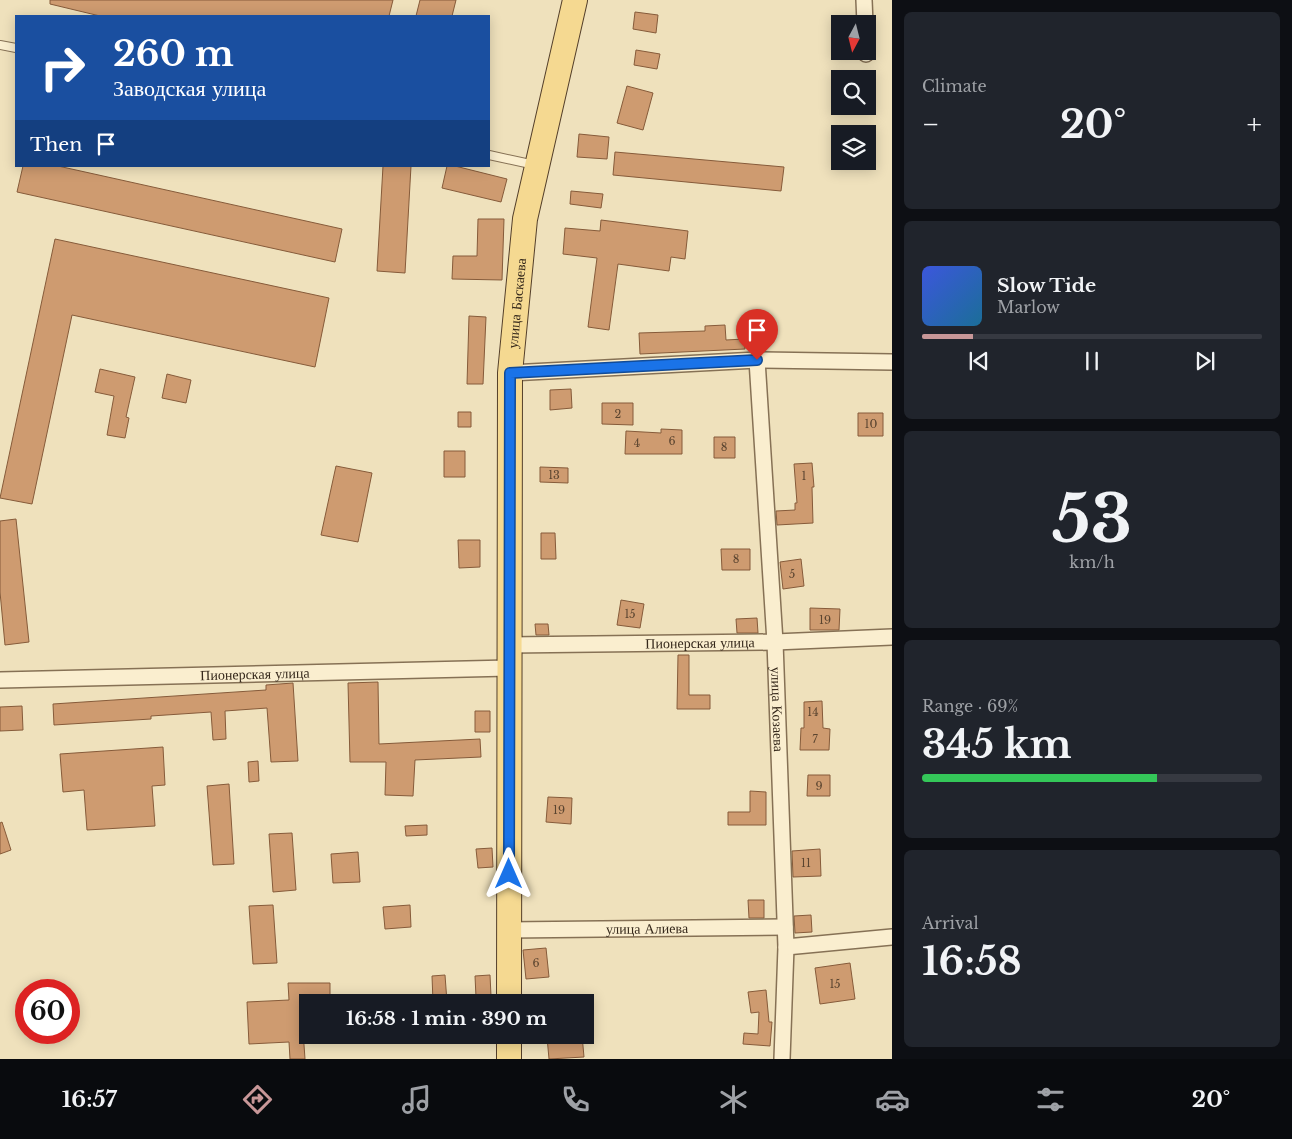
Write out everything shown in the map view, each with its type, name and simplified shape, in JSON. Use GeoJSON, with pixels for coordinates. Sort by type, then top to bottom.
{"type":"FeatureCollection","features":[{"type":"Feature","properties":{"kind":"main road","name":"улица Баскаева"},"geometry":{"type":"LineString","coordinates":[[509,994],[510,373],[525,219],[575,0]]}},
{"type":"Feature","properties":{"kind":"main road"},"geometry":{"type":"LineString","coordinates":[[509,1044],[509,1059]]}},
{"type":"Feature","properties":{"kind":"street"},"geometry":{"type":"LineString","coordinates":[[864,0],[865,15]]}},
{"type":"Feature","properties":{"kind":"street"},"geometry":{"type":"LineString","coordinates":[[510,373],[757,360],[892,362]]}},
{"type":"Feature","properties":{"kind":"street","name":"улица Козаева"},"geometry":{"type":"LineString","coordinates":[[757,360],[774,642],[786,947],[782,1059]]}},
{"type":"Feature","properties":{"kind":"street","name":"Пионерская улица"},"geometry":{"type":"LineString","coordinates":[[0,680],[509,657],[892,637]]}},
{"type":"Feature","properties":{"kind":"street","name":"улица Алиева"},"geometry":{"type":"LineString","coordinates":[[508,930],[785,927]]}},
{"type":"Feature","properties":{"kind":"street"},"geometry":{"type":"LineString","coordinates":[[786,947],[892,937]]}},
{"type":"Feature","properties":{"kind":"lane"},"geometry":{"type":"LineString","coordinates":[[0,44],[15,48]]}},
{"type":"Feature","properties":{"kind":"lane"},"geometry":{"type":"LineString","coordinates":[[490,155],[537,166]]}},
{"type":"Feature","properties":{"kind":"building"},"geometry":{"type":"Polygon","coordinates":[[[50,0],[393,0],[389,15],[96,15],[50,4],[50,0]]]}},
{"type":"Feature","properties":{"kind":"building"},"geometry":{"type":"Polygon","coordinates":[[[420,0],[456,0],[452,15],[416,15],[420,0]]]}},
{"type":"Feature","properties":{"kind":"building"},"geometry":{"type":"Polygon","coordinates":[[[635,12],[658,15],[656,33],[633,29],[635,12]]]}},
{"type":"Feature","properties":{"kind":"building"},"geometry":{"type":"Polygon","coordinates":[[[636,50],[660,54],[657,69],[634,65],[636,50]]]}},
{"type":"Feature","properties":{"kind":"building"},"geometry":{"type":"Polygon","coordinates":[[[627,86],[653,93],[643,130],[617,123],[627,86]]]}},
{"type":"Feature","properties":{"kind":"building"},"geometry":{"type":"Polygon","coordinates":[[[579,134],[609,137],[607,159],[577,157],[579,134]]]}},
{"type":"Feature","properties":{"kind":"building"},"geometry":{"type":"Polygon","coordinates":[[[615,152],[784,167],[781,191],[613,175],[615,152]]]}},
{"type":"Feature","properties":{"kind":"building"},"geometry":{"type":"Polygon","coordinates":[[[23,167],[63,167],[342,229],[335,262],[17,192],[23,167]]]}},
{"type":"Feature","properties":{"kind":"building"},"geometry":{"type":"Polygon","coordinates":[[[383,167],[411,167],[405,273],[377,271],[383,167]]]}},
{"type":"Feature","properties":{"kind":"building"},"geometry":{"type":"Polygon","coordinates":[[[447,167],[459,167],[507,179],[501,202],[442,188],[447,167]]]}},
{"type":"Feature","properties":{"kind":"building"},"geometry":{"type":"Polygon","coordinates":[[[571,191],[603,194],[601,208],[570,204],[571,191]]]}},
{"type":"Feature","properties":{"kind":"building"},"geometry":{"type":"Polygon","coordinates":[[[478,219],[504,219],[502,280],[452,279],[453,256],[477,256],[478,219]]]}},
{"type":"Feature","properties":{"kind":"building"},"geometry":{"type":"Polygon","coordinates":[[[601,220],[688,231],[685,259],[671,257],[669,271],[618,264],[609,330],[588,327],[597,258],[563,254],[565,228],[600,231],[601,220]]]}},
{"type":"Feature","properties":{"kind":"building"},"geometry":{"type":"Polygon","coordinates":[[[55,239],[329,298],[315,367],[72,315],[32,504],[0,498],[55,239]]]}},
{"type":"Feature","properties":{"kind":"building"},"geometry":{"type":"Polygon","coordinates":[[[469,316],[486,317],[483,384],[467,384],[469,316]]]}},
{"type":"Feature","properties":{"kind":"building"},"geometry":{"type":"Polygon","coordinates":[[[725,325],[726,340],[744,339],[745,349],[640,354],[639,333],[705,331],[705,326],[725,325]]]}},
{"type":"Feature","properties":{"kind":"building"},"geometry":{"type":"Polygon","coordinates":[[[100,369],[135,377],[126,417],[129,418],[125,438],[107,435],[114,396],[95,392],[100,369]]]}},
{"type":"Feature","properties":{"kind":"building"},"geometry":{"type":"Polygon","coordinates":[[[167,374],[191,380],[186,403],[162,398],[167,374]]]}},
{"type":"Feature","properties":{"kind":"building"},"geometry":{"type":"Polygon","coordinates":[[[571,389],[572,408],[550,410],[550,390],[571,389]]]}},
{"type":"Feature","properties":{"kind":"building"},"geometry":{"type":"Polygon","coordinates":[[[602,403],[633,403],[633,425],[602,424],[602,403]]]}},
{"type":"Feature","properties":{"kind":"building"},"geometry":{"type":"Polygon","coordinates":[[[458,412],[471,412],[471,427],[458,427],[458,412]]]}},
{"type":"Feature","properties":{"kind":"building"},"geometry":{"type":"Polygon","coordinates":[[[858,413],[883,413],[883,436],[858,436],[858,413]]]}},
{"type":"Feature","properties":{"kind":"building"},"geometry":{"type":"Polygon","coordinates":[[[661,429],[682,430],[682,454],[625,454],[626,431],[661,433],[661,429]]]}},
{"type":"Feature","properties":{"kind":"building"},"geometry":{"type":"Polygon","coordinates":[[[714,437],[735,437],[735,458],[714,458],[714,437]]]}},
{"type":"Feature","properties":{"kind":"building"},"geometry":{"type":"Polygon","coordinates":[[[444,451],[465,451],[465,477],[444,477],[444,451]]]}},
{"type":"Feature","properties":{"kind":"building"},"geometry":{"type":"Polygon","coordinates":[[[812,463],[814,487],[812,487],[813,523],[777,525],[776,511],[795,510],[795,503],[797,503],[794,464],[812,463]]]}},
{"type":"Feature","properties":{"kind":"building"},"geometry":{"type":"Polygon","coordinates":[[[336,466],[372,473],[358,542],[321,535],[336,466]]]}},
{"type":"Feature","properties":{"kind":"building"},"geometry":{"type":"Polygon","coordinates":[[[540,467],[568,468],[568,483],[540,482],[540,467]]]}},
{"type":"Feature","properties":{"kind":"building"},"geometry":{"type":"Polygon","coordinates":[[[16,519],[29,642],[5,645],[0,592],[0,521],[16,519]]]}},
{"type":"Feature","properties":{"kind":"building"},"geometry":{"type":"Polygon","coordinates":[[[541,533],[555,533],[556,559],[541,559],[541,533]]]}},
{"type":"Feature","properties":{"kind":"building"},"geometry":{"type":"Polygon","coordinates":[[[458,540],[480,540],[480,567],[459,568],[458,540]]]}},
{"type":"Feature","properties":{"kind":"building"},"geometry":{"type":"Polygon","coordinates":[[[721,549],[750,549],[750,570],[722,570],[721,549]]]}},
{"type":"Feature","properties":{"kind":"building"},"geometry":{"type":"Polygon","coordinates":[[[801,559],[804,586],[783,589],[780,562],[801,559]]]}},
{"type":"Feature","properties":{"kind":"building"},"geometry":{"type":"Polygon","coordinates":[[[621,600],[644,604],[640,628],[617,625],[621,600]]]}},
{"type":"Feature","properties":{"kind":"building"},"geometry":{"type":"Polygon","coordinates":[[[810,608],[840,609],[839,630],[810,630],[810,608]]]}},
{"type":"Feature","properties":{"kind":"building"},"geometry":{"type":"Polygon","coordinates":[[[757,618],[758,633],[737,633],[736,619],[757,618]]]}},
{"type":"Feature","properties":{"kind":"building"},"geometry":{"type":"Polygon","coordinates":[[[535,624],[548,624],[549,635],[536,635],[535,624]]]}},
{"type":"Feature","properties":{"kind":"building"},"geometry":{"type":"Polygon","coordinates":[[[678,655],[689,655],[689,695],[710,695],[710,709],[677,709],[678,655]]]}},
{"type":"Feature","properties":{"kind":"building"},"geometry":{"type":"Polygon","coordinates":[[[378,682],[379,744],[480,739],[481,757],[415,760],[413,796],[385,795],[386,762],[350,762],[348,683],[378,682]]]}},
{"type":"Feature","properties":{"kind":"building"},"geometry":{"type":"Polygon","coordinates":[[[293,683],[298,761],[271,762],[267,708],[225,711],[226,739],[213,740],[211,712],[151,716],[151,719],[54,725],[53,704],[266,690],[266,685],[293,683]]]}},
{"type":"Feature","properties":{"kind":"building"},"geometry":{"type":"Polygon","coordinates":[[[822,701],[823,728],[830,729],[829,750],[800,750],[801,728],[804,728],[804,702],[822,701]]]}},
{"type":"Feature","properties":{"kind":"building"},"geometry":{"type":"Polygon","coordinates":[[[22,706],[23,730],[0,731],[0,707],[22,706]]]}},
{"type":"Feature","properties":{"kind":"building"},"geometry":{"type":"Polygon","coordinates":[[[475,711],[490,711],[490,732],[475,732],[475,711]]]}},
{"type":"Feature","properties":{"kind":"building"},"geometry":{"type":"Polygon","coordinates":[[[163,747],[165,785],[152,786],[155,826],[87,830],[84,790],[63,792],[60,754],[163,747]]]}},
{"type":"Feature","properties":{"kind":"building"},"geometry":{"type":"Polygon","coordinates":[[[258,761],[259,781],[249,782],[248,762],[258,761]]]}},
{"type":"Feature","properties":{"kind":"building"},"geometry":{"type":"Polygon","coordinates":[[[808,775],[830,775],[830,796],[807,796],[808,775]]]}},
{"type":"Feature","properties":{"kind":"building"},"geometry":{"type":"Polygon","coordinates":[[[229,784],[234,864],[213,865],[207,786],[229,784]]]}},
{"type":"Feature","properties":{"kind":"building"},"geometry":{"type":"Polygon","coordinates":[[[750,791],[766,792],[766,825],[728,825],[728,812],[750,812],[750,791]]]}},
{"type":"Feature","properties":{"kind":"building"},"geometry":{"type":"Polygon","coordinates":[[[548,797],[572,798],[571,824],[546,822],[548,797]]]}},
{"type":"Feature","properties":{"kind":"building"},"geometry":{"type":"Polygon","coordinates":[[[2,822],[11,850],[0,854],[0,823],[2,822]]]}},
{"type":"Feature","properties":{"kind":"building"},"geometry":{"type":"Polygon","coordinates":[[[427,825],[427,835],[406,836],[405,826],[427,825]]]}},
{"type":"Feature","properties":{"kind":"building"},"geometry":{"type":"Polygon","coordinates":[[[292,833],[296,890],[273,892],[269,834],[292,833]]]}},
{"type":"Feature","properties":{"kind":"building"},"geometry":{"type":"Polygon","coordinates":[[[492,848],[493,867],[478,868],[476,849],[492,848]]]}},
{"type":"Feature","properties":{"kind":"building"},"geometry":{"type":"Polygon","coordinates":[[[820,849],[821,876],[793,877],[792,851],[820,849]]]}},
{"type":"Feature","properties":{"kind":"building"},"geometry":{"type":"Polygon","coordinates":[[[358,852],[360,882],[333,883],[331,854],[358,852]]]}},
{"type":"Feature","properties":{"kind":"building"},"geometry":{"type":"Polygon","coordinates":[[[748,900],[764,900],[764,918],[749,918],[748,900]]]}},
{"type":"Feature","properties":{"kind":"building"},"geometry":{"type":"Polygon","coordinates":[[[273,905],[277,963],[253,964],[249,906],[273,905]]]}},
{"type":"Feature","properties":{"kind":"building"},"geometry":{"type":"Polygon","coordinates":[[[410,905],[411,927],[385,929],[383,907],[410,905]]]}},
{"type":"Feature","properties":{"kind":"building"},"geometry":{"type":"Polygon","coordinates":[[[811,915],[812,932],[795,933],[794,916],[811,915]]]}},
{"type":"Feature","properties":{"kind":"building"},"geometry":{"type":"Polygon","coordinates":[[[546,948],[549,977],[526,979],[523,950],[546,948]]]}},
{"type":"Feature","properties":{"kind":"building"},"geometry":{"type":"Polygon","coordinates":[[[850,963],[855,999],[820,1004],[815,968],[850,963]]]}},
{"type":"Feature","properties":{"kind":"building"},"geometry":{"type":"Polygon","coordinates":[[[445,975],[446,994],[433,994],[432,976],[445,975]]]}},
{"type":"Feature","properties":{"kind":"building"},"geometry":{"type":"Polygon","coordinates":[[[490,975],[491,994],[476,994],[475,976],[490,975]]]}},
{"type":"Feature","properties":{"kind":"building"},"geometry":{"type":"Polygon","coordinates":[[[288,983],[330,983],[330,994],[299,994],[299,1044],[304,1044],[305,1059],[290,1059],[289,1042],[249,1044],[247,1002],[289,1000],[288,983]]]}},
{"type":"Feature","properties":{"kind":"building"},"geometry":{"type":"Polygon","coordinates":[[[766,990],[769,1022],[772,1022],[770,1046],[743,1044],[744,1033],[758,1034],[759,1012],[751,1013],[748,992],[766,990]]]}},
{"type":"Feature","properties":{"kind":"building"},"geometry":{"type":"Polygon","coordinates":[[[548,1044],[583,1044],[584,1057],[549,1059],[548,1044]]]}},
{"type":"Feature","properties":{"kind":"route"},"geometry":{"type":"LineString","coordinates":[[509,874],[510,373],[757,360]]}}]}
